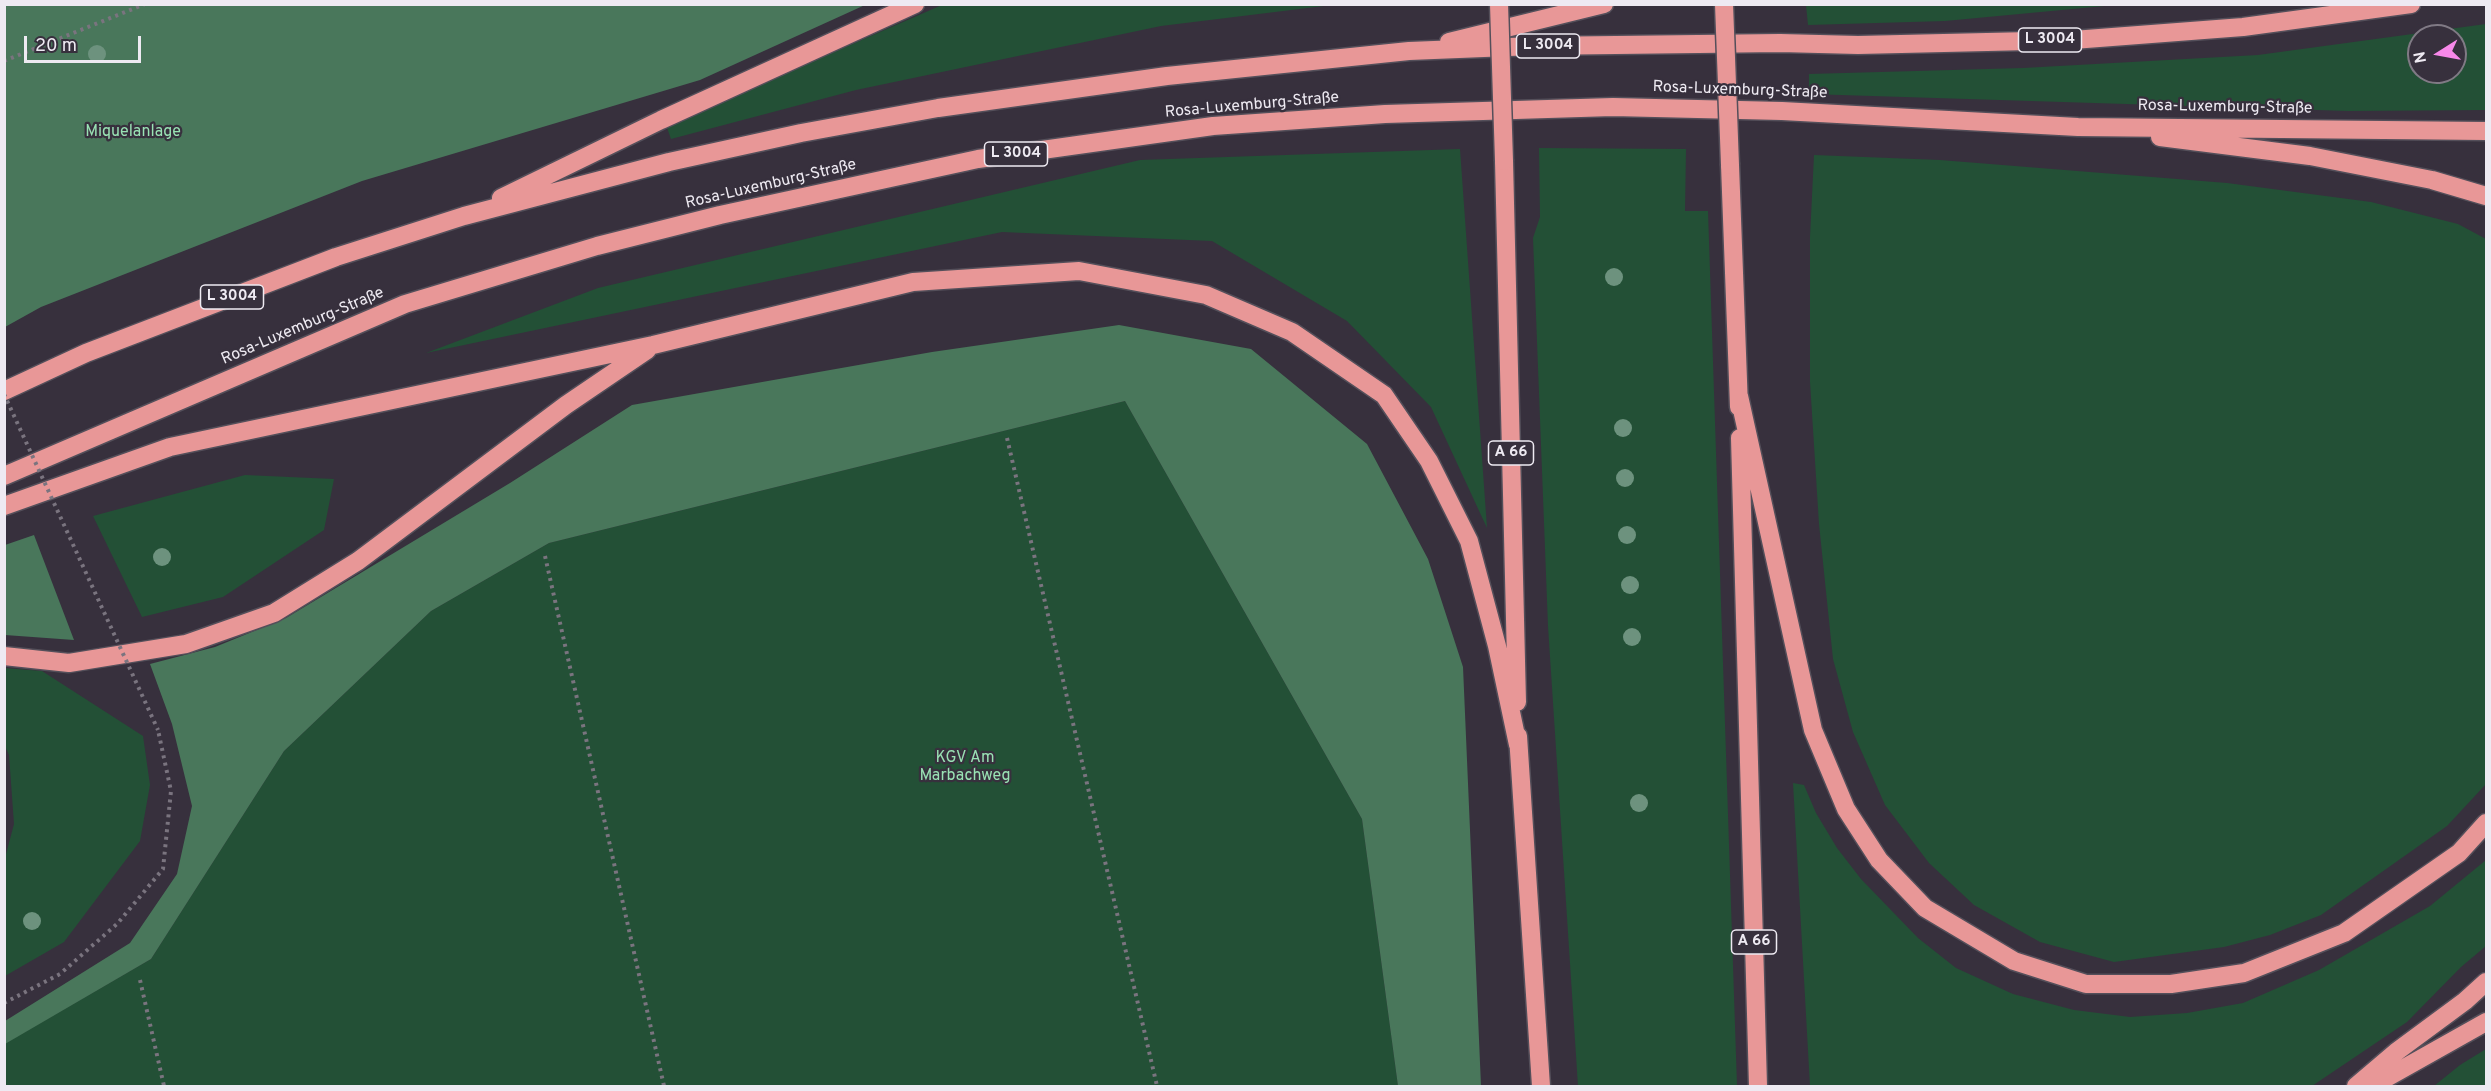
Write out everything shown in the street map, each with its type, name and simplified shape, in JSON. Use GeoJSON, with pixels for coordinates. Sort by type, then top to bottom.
{"type":"FeatureCollection","features":[{"type":"Feature","properties":{"kind":"highway"},"geometry":{"type":"LineString","coordinates":[[464,216],[661,120],[915,4]]}},
{"type":"Feature","properties":{"kind":"highway","name":"A 66"},"geometry":{"type":"LineString","coordinates":[[1499,4],[1518,745],[1540,1086]]}},
{"type":"Feature","properties":{"kind":"highway"},"geometry":{"type":"LineString","coordinates":[[1410,51],[1604,4]]}},
{"type":"Feature","properties":{"kind":"highway","name":"A 66"},"geometry":{"type":"LineString","coordinates":[[1724,4],[1739,396],[1758,1086]]}},
{"type":"Feature","properties":{"kind":"highway","name":"L 3004"},"geometry":{"type":"LineString","coordinates":[[4,392],[86,353],[336,257],[464,216],[669,162],[801,133],[927,110],[1167,75],[1410,51],[1546,46],[1780,43],[1858,45],[2073,40],[2243,27],[2411,4]]}},
{"type":"Feature","properties":{"kind":"highway","name":"Rosa-Luxemburg-Straße"},"geometry":{"type":"LineString","coordinates":[[4,476],[405,304],[597,246],[720,215],[978,159],[1213,126],[1468,110],[1613,107],[1782,111],[2078,127],[2487,131]]}},
{"type":"Feature","properties":{"kind":"highway"},"geometry":{"type":"LineString","coordinates":[[2078,127],[2310,156],[2432,180],[2487,196]]}},
{"type":"Feature","properties":{"kind":"highway"},"geometry":{"type":"LineString","coordinates":[[4,506],[170,447],[653,345],[913,282],[1079,271],[1206,295],[1292,332],[1384,395],[1429,461],[1469,541],[1497,646],[1518,745]]}},
{"type":"Feature","properties":{"kind":"highway"},"geometry":{"type":"LineString","coordinates":[[4,656],[69,663],[186,644],[274,613],[358,561],[566,405],[653,345]]}},
{"type":"Feature","properties":{"kind":"highway"},"geometry":{"type":"LineString","coordinates":[[1739,396],[1813,730],[1846,809],[1879,860],[1925,908],[2014,961],[2086,984],[2171,984],[2244,973],[2344,933],[2459,853],[2487,823]]}},
{"type":"Feature","properties":{"kind":"highway"},"geometry":{"type":"LineString","coordinates":[[2356,1086],[2396,1052],[2466,1001],[2487,982]]}},
{"type":"Feature","properties":{"kind":"highway"},"geometry":{"type":"LineString","coordinates":[[2372,1086],[2487,1022]]}},
{"type":"Feature","properties":{"kind":"path"},"geometry":{"type":"LineString","coordinates":[[4,61],[145,4]]}},
{"type":"Feature","properties":{"kind":"path"},"geometry":{"type":"LineString","coordinates":[[4,392],[158,730],[171,791],[163,869],[117,924],[60,974],[4,1004]]}},
{"type":"Feature","properties":{"kind":"path"},"geometry":{"type":"LineString","coordinates":[[1007,438],[1157,1086]]}},
{"type":"Feature","properties":{"kind":"path"},"geometry":{"type":"LineString","coordinates":[[545,556],[664,1086]]}},
{"type":"Feature","properties":{"kind":"path"},"geometry":{"type":"LineString","coordinates":[[140,980],[164,1086]]}},
{"type":"Feature","properties":{"kind":"green space","name":"Miquelanlage"},"geometry":{"type":"Polygon","coordinates":[[[5,4],[865,5],[700,80],[362,181],[41,307],[5,327],[5,4]]]}},
{"type":"Feature","properties":{"kind":"green space"},"geometry":{"type":"Polygon","coordinates":[[[1806,4],[2115,5],[1945,21],[1808,25],[1806,4]]]}},
{"type":"Feature","properties":{"kind":"green space"},"geometry":{"type":"Polygon","coordinates":[[[942,5],[1332,5],[1161,26],[856,90],[671,139],[666,125],[942,5]]]}},
{"type":"Feature","properties":{"kind":"green space"},"geometry":{"type":"Polygon","coordinates":[[[2486,24],[2486,110],[2348,111],[1809,94],[1809,74],[2023,68],[2258,55],[2407,35],[2407,84],[2467,84],[2467,27],[2486,24]]]}},
{"type":"Feature","properties":{"kind":"green space"},"geometry":{"type":"Polygon","coordinates":[[[1539,148],[1686,149],[1685,211],[1708,211],[1737,1086],[1578,1086],[1548,626],[1533,238],[1540,217],[1539,148]]]}},
{"type":"Feature","properties":{"kind":"green space"},"geometry":{"type":"Polygon","coordinates":[[[1460,149],[1487,528],[1431,407],[1347,321],[1212,241],[1002,232],[426,353],[598,288],[1140,160],[1460,149]]]}},
{"type":"Feature","properties":{"kind":"green space"},"geometry":{"type":"Polygon","coordinates":[[[1814,155],[1940,160],[2227,183],[2371,202],[2458,224],[2486,239],[2486,784],[2447,826],[2321,915],[2270,935],[2224,947],[2114,962],[2040,942],[1974,905],[1929,863],[1885,805],[1853,732],[1833,659],[1819,524],[1810,382],[1810,237],[1814,155]]]}},
{"type":"Feature","properties":{"kind":"green space"},"geometry":{"type":"Polygon","coordinates":[[[1119,325],[1251,349],[1367,444],[1428,559],[1463,667],[1481,1086],[1398,1086],[1362,819],[1125,401],[549,543],[431,611],[284,751],[151,959],[5,1044],[5,1021],[130,943],[177,874],[192,806],[172,724],[150,664],[215,647],[286,618],[510,483],[632,405],[932,352],[1119,325]]]}},
{"type":"Feature","properties":{"kind":"green space","name":"KGV Am Marbachweg"},"geometry":{"type":"Polygon","coordinates":[[[1125,401],[1362,819],[1398,1086],[5,1086],[4,1044],[151,959],[284,751],[431,611],[549,543],[1125,401]]]}},
{"type":"Feature","properties":{"kind":"green space"},"geometry":{"type":"Polygon","coordinates":[[[245,475],[334,479],[324,530],[223,597],[142,617],[93,516],[245,475]]]}},
{"type":"Feature","properties":{"kind":"green space"},"geometry":{"type":"Polygon","coordinates":[[[34,535],[74,640],[5,635],[5,545],[34,535]]]}},
{"type":"Feature","properties":{"kind":"green space"},"geometry":{"type":"Polygon","coordinates":[[[4,668],[42,671],[143,736],[150,785],[140,841],[64,942],[5,976],[5,858],[14,824],[9,755],[5,746],[4,668]]]}},
{"type":"Feature","properties":{"kind":"green space"},"geometry":{"type":"Polygon","coordinates":[[[1793,783],[1804,785],[1816,813],[1837,848],[1861,879],[1918,938],[1956,968],[2013,994],[2074,1010],[2130,1017],[2187,1013],[2243,1003],[2319,970],[2430,906],[2486,860],[2486,946],[2461,967],[2407,1022],[2312,1086],[1810,1086],[1793,783]]]}},
{"type":"Feature","properties":{"kind":"green space"},"geometry":{"type":"Polygon","coordinates":[[[2486,1049],[2486,1086],[2434,1086],[2460,1065],[2486,1049]]]}}]}
